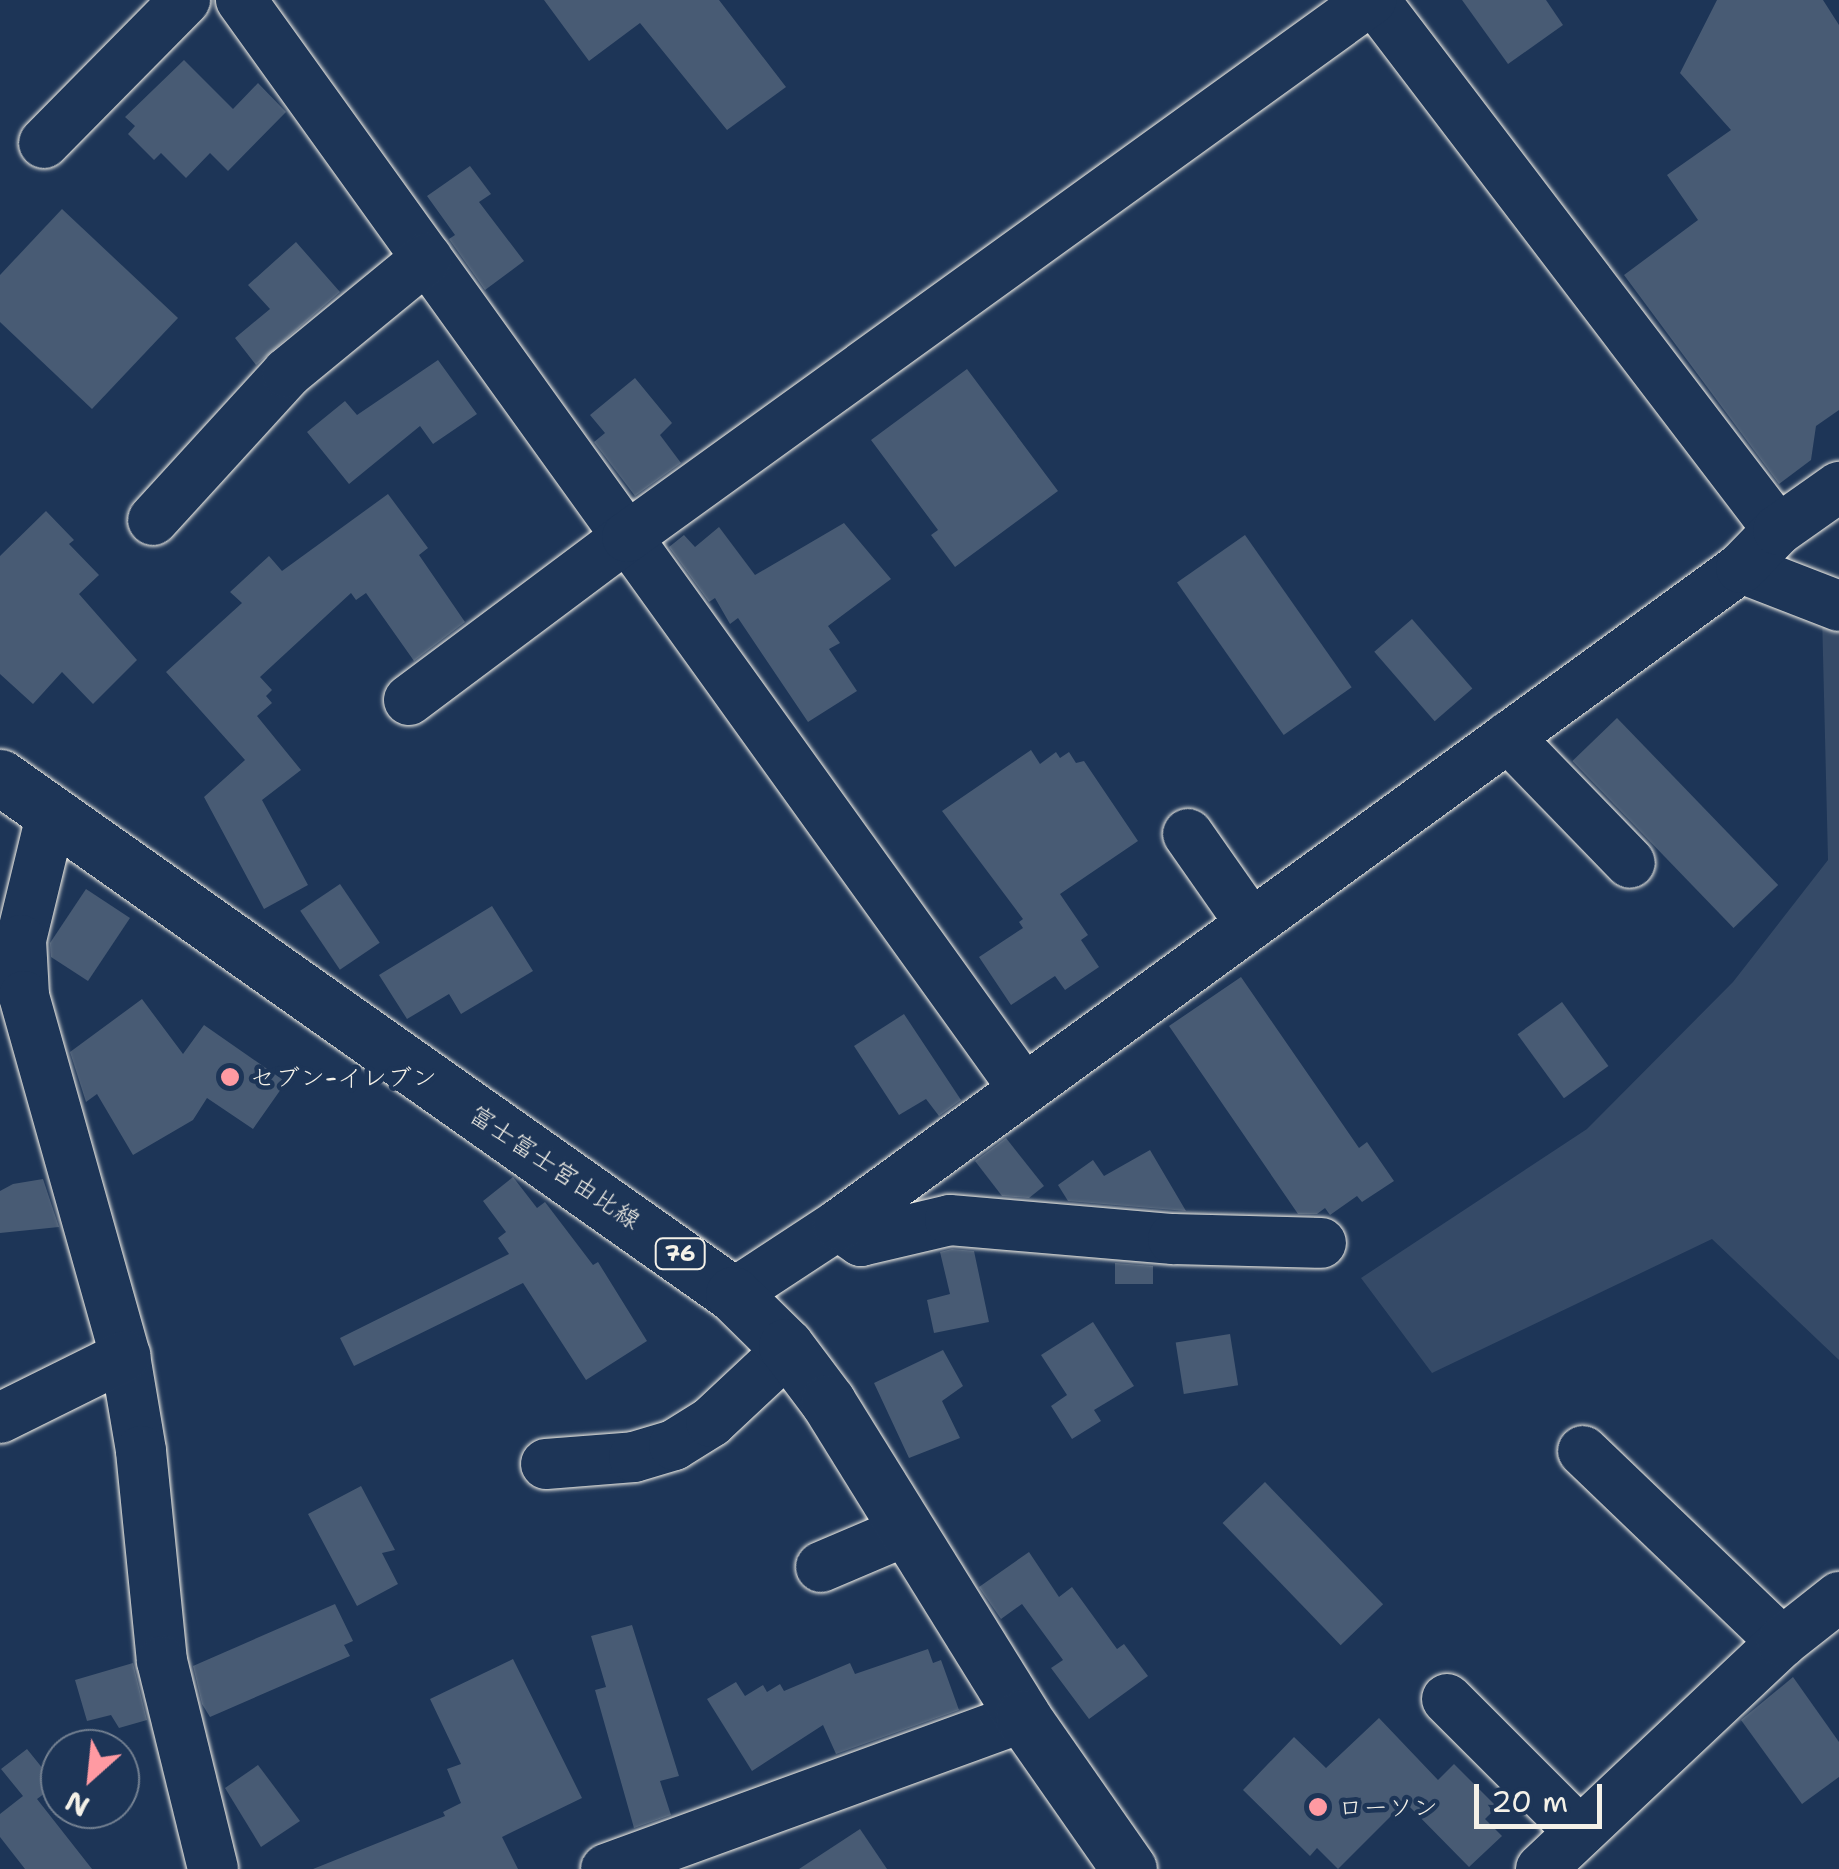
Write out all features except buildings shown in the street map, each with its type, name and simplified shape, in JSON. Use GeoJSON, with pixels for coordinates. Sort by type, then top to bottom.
{"type":"FeatureCollection","features":[{"type":"Feature","properties":{"kind":"main road","name":"富士富士宮由比線"},"geometry":{"type":"LineString","coordinates":[[0,777],[734,1294],[788,1350],[828,1402],[1023,1717],[1129,1869]]}},
{"type":"Feature","properties":{"kind":"street"},"geometry":{"type":"LineString","coordinates":[[44,143],[184,0]]}},
{"type":"Feature","properties":{"kind":"street"},"geometry":{"type":"LineString","coordinates":[[241,0],[1023,1088]]}},
{"type":"Feature","properties":{"kind":"street"},"geometry":{"type":"LineString","coordinates":[[410,700],[627,538],[1372,0],[1778,530]]}},
{"type":"Feature","properties":{"kind":"street"},"geometry":{"type":"LineString","coordinates":[[153,520],[287,373],[427,258]]}},
{"type":"Feature","properties":{"kind":"street"},"geometry":{"type":"LineString","coordinates":[[734,1294],[838,1225],[1741,568],[1778,530],[1839,487]]}},
{"type":"Feature","properties":{"kind":"street"},"geometry":{"type":"LineString","coordinates":[[1741,568],[1839,606]]}},
{"type":"Feature","properties":{"kind":"street"},"geometry":{"type":"LineString","coordinates":[[1508,737],[1630,863]]}},
{"type":"Feature","properties":{"kind":"street"},"geometry":{"type":"LineString","coordinates":[[51,816],[20,940],[24,996],[125,1356],[141,1452],[162,1662],[214,1869]]}},
{"type":"Feature","properties":{"kind":"street"},"geometry":{"type":"LineString","coordinates":[[1188,834],[1252,924]]}},
{"type":"Feature","properties":{"kind":"street"},"geometry":{"type":"LineString","coordinates":[[838,1225],[861,1240],[950,1220],[1173,1239],[1322,1243]]}},
{"type":"Feature","properties":{"kind":"street"},"geometry":{"type":"LineString","coordinates":[[546,1464],[634,1457],[674,1445],[711,1422],[788,1350]]}},
{"type":"Feature","properties":{"kind":"street"},"geometry":{"type":"LineString","coordinates":[[0,1418],[125,1356]]}},
{"type":"Feature","properties":{"kind":"street"},"geometry":{"type":"LineString","coordinates":[[1583,1451],[1782,1642]]}},
{"type":"Feature","properties":{"kind":"street"},"geometry":{"type":"LineString","coordinates":[[821,1567],[908,1530]]}},
{"type":"Feature","properties":{"kind":"street"},"geometry":{"type":"LineString","coordinates":[[1540,1869],[1782,1642],[1839,1597]]}},
{"type":"Feature","properties":{"kind":"street"},"geometry":{"type":"LineString","coordinates":[[1447,1699],[1580,1832]]}},
{"type":"Feature","properties":{"kind":"street"},"geometry":{"type":"LineString","coordinates":[[606,1869],[1023,1717]]}},
{"type":"Feature","properties":{"kind":"shaded area"},"geometry":{"type":"Polygon","coordinates":[[[1822,614],[1839,624],[1839,1360],[1712,1239],[1432,1373],[1361,1278],[1587,1129],[1733,982],[1828,860],[1822,614]]]}},
{"type":"Feature","properties":{"kind":"place","name":"セブン-イレブン"},"geometry":{"type":"Point","coordinates":[230,1077]}},
{"type":"Feature","properties":{"kind":"place","name":"ローソン"},"geometry":{"type":"Point","coordinates":[1318,1807]}}]}
